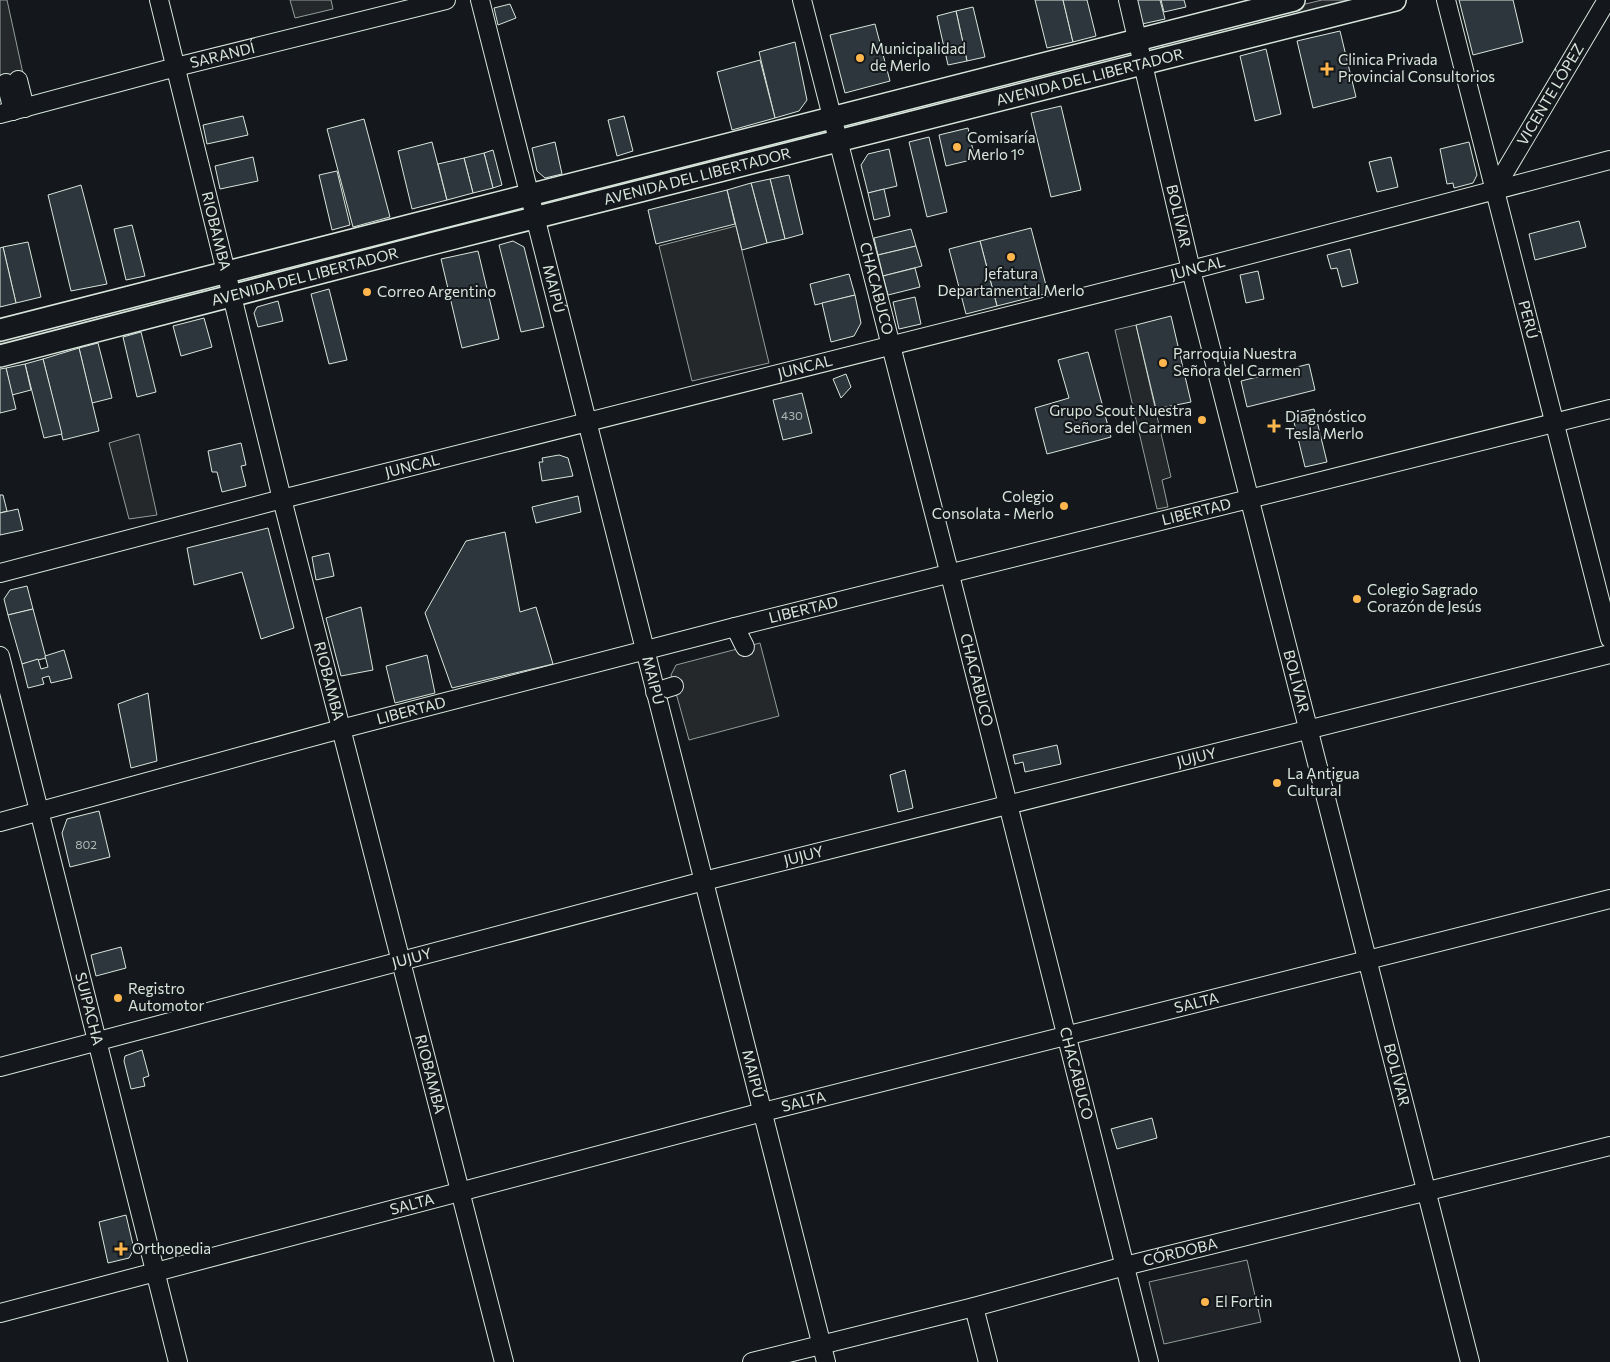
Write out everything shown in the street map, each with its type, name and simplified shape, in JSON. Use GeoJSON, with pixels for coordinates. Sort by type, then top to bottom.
{"type":"FeatureCollection","features":[{"type":"Feature","properties":{"kind":"main road","name":"AVENIDA DEL LIBERTADOR"},"geometry":{"type":"LineString","coordinates":[[0,330],[226,274],[831,117],[1294,0]]}},
{"type":"Feature","properties":{"kind":"main road","name":"AVENIDA DEL LIBERTADOR"},"geometry":{"type":"LineString","coordinates":[[0,356],[1395,0]]}},
{"type":"Feature","properties":{"kind":"street","name":"RIOBAMBA"},"geometry":{"type":"LineString","coordinates":[[159,0],[282,499],[504,1362]]}},
{"type":"Feature","properties":{"kind":"street","name":"SARANDÍ"},"geometry":{"type":"LineString","coordinates":[[12,111],[176,67],[446,0]]}},
{"type":"Feature","properties":{"kind":"street","name":"MAIPÚ"},"geometry":{"type":"LineString","coordinates":[[480,0],[826,1362]]}},
{"type":"Feature","properties":{"kind":"street","name":"CHACABUCO"},"geometry":{"type":"LineString","coordinates":[[802,0],[1149,1362]]}},
{"type":"Feature","properties":{"kind":"street","name":"BOLÍVAR"},"geometry":{"type":"LineString","coordinates":[[1128,0],[1192,270],[1311,730],[1470,1362]]}},
{"type":"Feature","properties":{"kind":"street","name":"PERÚ"},"geometry":{"type":"LineString","coordinates":[[1446,0],[1610,639]]}},
{"type":"Feature","properties":{"kind":"street","name":"VICENTE LÓPEZ"},"geometry":{"type":"LineString","coordinates":[[1494,190],[1607,0]]}},
{"type":"Feature","properties":{"kind":"street"},"geometry":{"type":"LineString","coordinates":[[12,81],[12,111]]}},
{"type":"Feature","properties":{"kind":"street","name":"JUNCAL"},"geometry":{"type":"LineString","coordinates":[[0,573],[587,421],[757,372],[890,347],[1610,160]]}},
{"type":"Feature","properties":{"kind":"street","name":"LIBERTAD"},"geometry":{"type":"LineString","coordinates":[[0,822],[341,729],[645,652],[735,627],[1610,410]]}},
{"type":"Feature","properties":{"kind":"street"},"geometry":{"type":"LineString","coordinates":[[735,627],[745,647]]}},
{"type":"Feature","properties":{"kind":"street","name":"JUJUY"},"geometry":{"type":"LineString","coordinates":[[0,1066],[99,1042],[704,881],[1610,654]]}},
{"type":"Feature","properties":{"kind":"street","name":"SUIPACHA"},"geometry":{"type":"LineString","coordinates":[[0,656],[38,812],[99,1042],[154,1272],[178,1362]]}},
{"type":"Feature","properties":{"kind":"street"},"geometry":{"type":"LineString","coordinates":[[656,692],[674,686]]}},
{"type":"Feature","properties":{"kind":"street","name":"SALTA"},"geometry":{"type":"LineString","coordinates":[[0,1312],[763,1112],[1610,899]]}},
{"type":"Feature","properties":{"kind":"street","name":"CÓRDOBA"},"geometry":{"type":"LineString","coordinates":[[752,1362],[974,1307],[1125,1266],[1610,1146]]}},
{"type":"Feature","properties":{"kind":"street"},"geometry":{"type":"LineString","coordinates":[[974,1307],[988,1362]]}},
{"type":"Feature","properties":{"kind":"shaded area"},"geometry":{"type":"Polygon","coordinates":[[[0,0],[7,0],[24,78],[0,84],[0,0]]]}},
{"type":"Feature","properties":{"kind":"shaded area"},"geometry":{"type":"Polygon","coordinates":[[[290,0],[331,0],[333,9],[295,18],[290,0]]]}},
{"type":"Feature","properties":{"kind":"shaded area"},"geometry":{"type":"Polygon","coordinates":[[[1322,0],[1363,0],[1161,50],[1165,38],[1322,0]]]}},
{"type":"Feature","properties":{"kind":"shaded area"},"geometry":{"type":"Polygon","coordinates":[[[1113,54],[1107,66],[861,126],[864,117],[1113,54]]]}},
{"type":"Feature","properties":{"kind":"shaded area"},"geometry":{"type":"Polygon","coordinates":[[[809,130],[805,142],[555,205],[557,197],[809,130]]]}},
{"type":"Feature","properties":{"kind":"shaded area"},"geometry":{"type":"Polygon","coordinates":[[[511,206],[506,218],[253,283],[256,274],[511,206]]]}},
{"type":"Feature","properties":{"kind":"shaded area"},"geometry":{"type":"Polygon","coordinates":[[[736,226],[769,363],[692,381],[659,246],[736,226]]]}},
{"type":"Feature","properties":{"kind":"shaded area"},"geometry":{"type":"Polygon","coordinates":[[[203,288],[201,299],[0,349],[0,340],[203,288]]]}},
{"type":"Feature","properties":{"kind":"shaded area"},"geometry":{"type":"Polygon","coordinates":[[[1136,325],[1171,477],[1162,480],[1168,507],[1157,509],[1115,330],[1136,325]]]}},
{"type":"Feature","properties":{"kind":"shaded area"},"geometry":{"type":"Polygon","coordinates":[[[139,434],[157,515],[129,519],[109,443],[139,434]]]}},
{"type":"Feature","properties":{"kind":"shaded area"},"geometry":{"type":"Polygon","coordinates":[[[760,643],[779,716],[689,740],[671,675],[676,665],[760,643]]]}},
{"type":"Feature","properties":{"kind":"shaded area","name":"El Fortin"},"geometry":{"type":"Polygon","coordinates":[[[1247,1260],[1261,1322],[1164,1344],[1149,1282],[1247,1260]]]}},
{"type":"Feature","properties":{"kind":"building"},"geometry":{"type":"Polygon","coordinates":[[[1035,0],[1063,0],[1073,42],[1047,48],[1035,0]]]}},
{"type":"Feature","properties":{"kind":"building"},"geometry":{"type":"Polygon","coordinates":[[[1063,0],[1087,0],[1096,36],[1073,42],[1063,0]]]}},
{"type":"Feature","properties":{"kind":"building"},"geometry":{"type":"Polygon","coordinates":[[[1136,0],[1160,0],[1165,19],[1142,24],[1136,0]]]}},
{"type":"Feature","properties":{"kind":"building"},"geometry":{"type":"Polygon","coordinates":[[[1161,0],[1184,0],[1186,7],[1164,12],[1161,0]]]}},
{"type":"Feature","properties":{"kind":"building"},"geometry":{"type":"Polygon","coordinates":[[[1459,0],[1513,0],[1523,42],[1473,55],[1459,0]]]}},
{"type":"Feature","properties":{"kind":"building"},"geometry":{"type":"Polygon","coordinates":[[[510,4],[516,18],[498,25],[494,8],[510,4]]]}},
{"type":"Feature","properties":{"kind":"building"},"geometry":{"type":"Polygon","coordinates":[[[973,7],[985,57],[967,61],[956,11],[973,7]]]}},
{"type":"Feature","properties":{"kind":"building"},"geometry":{"type":"Polygon","coordinates":[[[956,11],[967,61],[948,65],[937,16],[956,11]]]}},
{"type":"Feature","properties":{"kind":"building","name":"Municipalidad de Merlo"},"geometry":{"type":"Polygon","coordinates":[[[875,24],[890,81],[845,93],[830,35],[875,24]]]}},
{"type":"Feature","properties":{"kind":"building","name":"Clinica Privada Provincial Consultorios"},"geometry":{"type":"Polygon","coordinates":[[[1340,31],[1356,97],[1313,108],[1297,41],[1340,31]]]}},
{"type":"Feature","properties":{"kind":"building"},"geometry":{"type":"Polygon","coordinates":[[[795,42],[807,100],[799,111],[775,118],[759,52],[795,42]]]}},
{"type":"Feature","properties":{"kind":"building"},"geometry":{"type":"Polygon","coordinates":[[[1266,49],[1281,114],[1255,121],[1240,56],[1266,49]]]}},
{"type":"Feature","properties":{"kind":"building"},"geometry":{"type":"Polygon","coordinates":[[[760,60],[775,118],[732,130],[717,72],[760,60]]]}},
{"type":"Feature","properties":{"kind":"building"},"geometry":{"type":"Polygon","coordinates":[[[1061,106],[1081,190],[1051,197],[1031,113],[1061,106]]]}},
{"type":"Feature","properties":{"kind":"building"},"geometry":{"type":"Polygon","coordinates":[[[243,116],[248,135],[207,144],[203,125],[243,116]]]}},
{"type":"Feature","properties":{"kind":"building"},"geometry":{"type":"Polygon","coordinates":[[[624,116],[633,151],[617,156],[608,120],[624,116]]]}},
{"type":"Feature","properties":{"kind":"building"},"geometry":{"type":"Polygon","coordinates":[[[364,119],[390,217],[353,227],[327,129],[364,119]]]}},
{"type":"Feature","properties":{"kind":"building","name":"Comisaría Merlo 1°"},"geometry":{"type":"Polygon","coordinates":[[[968,128],[975,159],[946,166],[939,135],[968,128]]]}},
{"type":"Feature","properties":{"kind":"building"},"geometry":{"type":"Polygon","coordinates":[[[929,137],[947,212],[927,217],[909,142],[929,137]]]}},
{"type":"Feature","properties":{"kind":"building"},"geometry":{"type":"Polygon","coordinates":[[[432,142],[447,200],[412,209],[398,151],[432,142]]]}},
{"type":"Feature","properties":{"kind":"building"},"geometry":{"type":"Polygon","coordinates":[[[555,142],[562,174],[545,178],[537,171],[532,148],[555,142]]]}},
{"type":"Feature","properties":{"kind":"building"},"geometry":{"type":"Polygon","coordinates":[[[1469,142],[1477,175],[1473,183],[1454,188],[1453,183],[1447,184],[1440,149],[1469,142]]]}},
{"type":"Feature","properties":{"kind":"building"},"geometry":{"type":"Polygon","coordinates":[[[889,149],[897,186],[868,193],[861,165],[868,154],[889,149]]]}},
{"type":"Feature","properties":{"kind":"building"},"geometry":{"type":"Polygon","coordinates":[[[493,150],[502,185],[493,188],[484,153],[493,150]]]}},
{"type":"Feature","properties":{"kind":"building"},"geometry":{"type":"Polygon","coordinates":[[[484,153],[493,188],[473,193],[464,158],[484,153]]]}},
{"type":"Feature","properties":{"kind":"building"},"geometry":{"type":"Polygon","coordinates":[[[253,157],[258,181],[220,189],[215,166],[253,157]]]}},
{"type":"Feature","properties":{"kind":"building"},"geometry":{"type":"Polygon","coordinates":[[[1391,157],[1398,187],[1377,192],[1369,162],[1391,157]]]}},
{"type":"Feature","properties":{"kind":"building"},"geometry":{"type":"Polygon","coordinates":[[[464,158],[473,193],[447,200],[438,164],[464,158]]]}},
{"type":"Feature","properties":{"kind":"building"},"geometry":{"type":"Polygon","coordinates":[[[337,171],[350,225],[332,230],[319,175],[337,171]]]}},
{"type":"Feature","properties":{"kind":"building"},"geometry":{"type":"Polygon","coordinates":[[[789,175],[803,234],[785,239],[770,179],[789,175]]]}},
{"type":"Feature","properties":{"kind":"building"},"geometry":{"type":"Polygon","coordinates":[[[770,179],[785,239],[767,243],[751,183],[770,179]]]}},
{"type":"Feature","properties":{"kind":"building"},"geometry":{"type":"Polygon","coordinates":[[[751,183],[767,243],[742,250],[727,190],[751,183]]]}},
{"type":"Feature","properties":{"kind":"building"},"geometry":{"type":"Polygon","coordinates":[[[81,185],[107,284],[71,291],[48,195],[81,185]]]}},
{"type":"Feature","properties":{"kind":"building"},"geometry":{"type":"Polygon","coordinates":[[[884,189],[890,216],[874,220],[868,193],[884,189]]]}},
{"type":"Feature","properties":{"kind":"building"},"geometry":{"type":"Polygon","coordinates":[[[727,190],[735,224],[656,244],[648,210],[727,190]]]}},
{"type":"Feature","properties":{"kind":"building"},"geometry":{"type":"Polygon","coordinates":[[[1579,221],[1586,247],[1535,260],[1529,234],[1579,221]]]}},
{"type":"Feature","properties":{"kind":"building"},"geometry":{"type":"Polygon","coordinates":[[[132,225],[145,276],[126,280],[114,229],[132,225]]]}},
{"type":"Feature","properties":{"kind":"building","name":"Jefatura Departamental Merlo"},"geometry":{"type":"Polygon","coordinates":[[[1031,228],[1048,293],[997,306],[980,241],[1031,228]]]}},
{"type":"Feature","properties":{"kind":"building"},"geometry":{"type":"Polygon","coordinates":[[[911,229],[916,246],[878,255],[874,238],[911,229]]]}},
{"type":"Feature","properties":{"kind":"building"},"geometry":{"type":"Polygon","coordinates":[[[513,241],[524,247],[544,327],[521,332],[499,245],[513,241]]]}},
{"type":"Feature","properties":{"kind":"building"},"geometry":{"type":"Polygon","coordinates":[[[980,241],[997,306],[966,314],[949,249],[980,241]]]}},
{"type":"Feature","properties":{"kind":"building"},"geometry":{"type":"Polygon","coordinates":[[[28,242],[41,297],[16,303],[3,247],[28,242]]]}},
{"type":"Feature","properties":{"kind":"building"},"geometry":{"type":"Polygon","coordinates":[[[916,246],[922,266],[883,276],[878,255],[916,246]]]}},
{"type":"Feature","properties":{"kind":"building"},"geometry":{"type":"Polygon","coordinates":[[[3,247],[16,303],[0,307],[0,248],[3,247]]]}},
{"type":"Feature","properties":{"kind":"building"},"geometry":{"type":"Polygon","coordinates":[[[1350,249],[1358,283],[1342,287],[1337,268],[1331,269],[1327,255],[1350,249]]]}},
{"type":"Feature","properties":{"kind":"building"},"geometry":{"type":"Polygon","coordinates":[[[478,251],[499,339],[462,348],[441,259],[478,251]]]}},
{"type":"Feature","properties":{"kind":"building"},"geometry":{"type":"Polygon","coordinates":[[[915,268],[920,287],[888,295],[883,276],[915,268]]]}},
{"type":"Feature","properties":{"kind":"building"},"geometry":{"type":"Polygon","coordinates":[[[1258,271],[1264,299],[1246,303],[1240,275],[1258,271]]]}},
{"type":"Feature","properties":{"kind":"building"},"geometry":{"type":"Polygon","coordinates":[[[849,274],[855,295],[815,305],[810,284],[849,274]]]}},
{"type":"Feature","properties":{"kind":"building"},"geometry":{"type":"Polygon","coordinates":[[[329,289],[347,360],[329,364],[311,294],[329,289]]]}},
{"type":"Feature","properties":{"kind":"building"},"geometry":{"type":"Polygon","coordinates":[[[855,295],[861,323],[854,336],[831,342],[822,303],[855,295]]]}},
{"type":"Feature","properties":{"kind":"building"},"geometry":{"type":"Polygon","coordinates":[[[915,297],[921,324],[899,329],[893,302],[915,297]]]}},
{"type":"Feature","properties":{"kind":"building"},"geometry":{"type":"Polygon","coordinates":[[[278,301],[283,321],[258,327],[254,313],[257,307],[278,301]]]}},
{"type":"Feature","properties":{"kind":"building","name":"Parroquia Nuestra Señora del Carmen"},"geometry":{"type":"Polygon","coordinates":[[[1171,316],[1191,402],[1156,409],[1136,325],[1171,316]]]}},
{"type":"Feature","properties":{"kind":"building"},"geometry":{"type":"Polygon","coordinates":[[[204,318],[212,347],[181,356],[173,326],[204,318]]]}},
{"type":"Feature","properties":{"kind":"building"},"geometry":{"type":"Polygon","coordinates":[[[141,332],[156,392],[137,397],[123,337],[141,332]]]}},
{"type":"Feature","properties":{"kind":"building"},"geometry":{"type":"Polygon","coordinates":[[[98,343],[112,398],[92,403],[79,348],[98,343]]]}},
{"type":"Feature","properties":{"kind":"building"},"geometry":{"type":"Polygon","coordinates":[[[79,348],[99,431],[63,440],[43,359],[79,348]]]}},
{"type":"Feature","properties":{"kind":"building"},"geometry":{"type":"Polygon","coordinates":[[[1088,352],[1111,437],[1047,454],[1035,408],[1069,398],[1058,360],[1088,352]]]}},
{"type":"Feature","properties":{"kind":"building"},"geometry":{"type":"Polygon","coordinates":[[[43,359],[62,434],[44,438],[25,364],[43,359]]]}},
{"type":"Feature","properties":{"kind":"building"},"geometry":{"type":"Polygon","coordinates":[[[25,364],[31,390],[12,395],[6,368],[25,364]]]}},
{"type":"Feature","properties":{"kind":"building"},"geometry":{"type":"Polygon","coordinates":[[[1309,364],[1315,390],[1247,407],[1241,381],[1309,364]]]}},
{"type":"Feature","properties":{"kind":"building"},"geometry":{"type":"Polygon","coordinates":[[[6,368],[16,409],[0,413],[0,369],[6,368]]]}},
{"type":"Feature","properties":{"kind":"building"},"geometry":{"type":"Polygon","coordinates":[[[846,374],[851,387],[841,398],[833,379],[846,374]]]}},
{"type":"Feature","properties":{"kind":"building"},"geometry":{"type":"Polygon","coordinates":[[[802,393],[812,433],[783,440],[773,400],[802,393]]]}},
{"type":"Feature","properties":{"kind":"building"},"geometry":{"type":"Polygon","coordinates":[[[1314,409],[1327,462],[1305,467],[1292,414],[1314,409]]]}},
{"type":"Feature","properties":{"kind":"building"},"geometry":{"type":"Polygon","coordinates":[[[241,443],[246,465],[241,466],[246,486],[222,492],[217,472],[212,472],[208,451],[241,443]]]}},
{"type":"Feature","properties":{"kind":"building"},"geometry":{"type":"Polygon","coordinates":[[[559,455],[568,458],[573,476],[542,481],[539,462],[543,462],[542,458],[559,455]]]}},
{"type":"Feature","properties":{"kind":"building"},"geometry":{"type":"Polygon","coordinates":[[[0,495],[3,495],[7,511],[0,513],[0,495]]]}},
{"type":"Feature","properties":{"kind":"building"},"geometry":{"type":"Polygon","coordinates":[[[578,496],[581,512],[536,523],[532,507],[578,496]]]}},
{"type":"Feature","properties":{"kind":"building"},"geometry":{"type":"Polygon","coordinates":[[[18,509],[23,530],[0,535],[0,513],[18,509]]]}},
{"type":"Feature","properties":{"kind":"building"},"geometry":{"type":"Polygon","coordinates":[[[268,528],[294,628],[261,639],[242,572],[194,585],[187,548],[268,528]]]}},
{"type":"Feature","properties":{"kind":"building"},"geometry":{"type":"Polygon","coordinates":[[[505,532],[520,612],[536,607],[553,664],[452,688],[425,613],[466,541],[505,532]]]}},
{"type":"Feature","properties":{"kind":"building"},"geometry":{"type":"Polygon","coordinates":[[[329,553],[334,576],[316,580],[312,557],[329,553]]]}},
{"type":"Feature","properties":{"kind":"building"},"geometry":{"type":"Polygon","coordinates":[[[27,586],[33,609],[8,615],[4,599],[10,590],[27,586]]]}},
{"type":"Feature","properties":{"kind":"building"},"geometry":{"type":"Polygon","coordinates":[[[361,607],[373,670],[341,676],[326,618],[361,607]]]}},
{"type":"Feature","properties":{"kind":"building"},"geometry":{"type":"Polygon","coordinates":[[[33,609],[46,658],[22,664],[8,615],[33,609]]]}},
{"type":"Feature","properties":{"kind":"building"},"geometry":{"type":"Polygon","coordinates":[[[64,650],[72,678],[51,683],[49,676],[42,678],[44,684],[28,688],[22,664],[38,659],[41,669],[48,667],[45,656],[64,650]]]}},
{"type":"Feature","properties":{"kind":"building"},"geometry":{"type":"Polygon","coordinates":[[[427,655],[435,693],[395,703],[386,666],[427,655]]]}},
{"type":"Feature","properties":{"kind":"building"},"geometry":{"type":"Polygon","coordinates":[[[148,693],[157,761],[131,768],[118,704],[148,693]]]}},
{"type":"Feature","properties":{"kind":"building"},"geometry":{"type":"Polygon","coordinates":[[[1057,745],[1061,764],[1025,772],[1023,762],[1015,764],[1013,755],[1057,745]]]}},
{"type":"Feature","properties":{"kind":"building"},"geometry":{"type":"Polygon","coordinates":[[[905,770],[913,808],[898,812],[890,775],[905,770]]]}},
{"type":"Feature","properties":{"kind":"building"},"geometry":{"type":"Polygon","coordinates":[[[99,811],[110,857],[70,867],[62,833],[67,819],[99,811]]]}},
{"type":"Feature","properties":{"kind":"building"},"geometry":{"type":"Polygon","coordinates":[[[121,947],[126,968],[96,976],[91,955],[121,947]]]}},
{"type":"Feature","properties":{"kind":"building"},"geometry":{"type":"Polygon","coordinates":[[[142,1050],[149,1076],[143,1078],[145,1086],[131,1089],[124,1061],[125,1056],[142,1050]]]}},
{"type":"Feature","properties":{"kind":"building"},"geometry":{"type":"Polygon","coordinates":[[[1152,1118],[1157,1138],[1117,1149],[1111,1129],[1152,1118]]]}},
{"type":"Feature","properties":{"kind":"building"},"geometry":{"type":"Polygon","coordinates":[[[126,1215],[134,1249],[129,1258],[108,1263],[99,1222],[126,1215]]]}},
{"type":"Feature","properties":{"kind":"place","name":"Municipalidad de Merlo"},"geometry":{"type":"Point","coordinates":[860,58]}},
{"type":"Feature","properties":{"kind":"place","name":"Clinica Privada Provincial Consultorios"},"geometry":{"type":"Point","coordinates":[1327,69]}},
{"type":"Feature","properties":{"kind":"place","name":"Comisaría Merlo 1°"},"geometry":{"type":"Point","coordinates":[957,147]}},
{"type":"Feature","properties":{"kind":"place","name":"Jefatura Departamental Merlo"},"geometry":{"type":"Point","coordinates":[1011,257]}},
{"type":"Feature","properties":{"kind":"place","name":"Correo Argentino"},"geometry":{"type":"Point","coordinates":[367,292]}},
{"type":"Feature","properties":{"kind":"place","name":"Parroquia Nuestra Señora del Carmen"},"geometry":{"type":"Point","coordinates":[1163,363]}},
{"type":"Feature","properties":{"kind":"place","name":"Grupo Scout Nuestra Señora del Carmen"},"geometry":{"type":"Point","coordinates":[1202,420]}},
{"type":"Feature","properties":{"kind":"place","name":"Diagnóstico Tesla Merlo"},"geometry":{"type":"Point","coordinates":[1274,426]}},
{"type":"Feature","properties":{"kind":"place","name":"Colegio Consolata - Merlo"},"geometry":{"type":"Point","coordinates":[1064,506]}},
{"type":"Feature","properties":{"kind":"place","name":"Colegio Sagrado Corazón de Jesús"},"geometry":{"type":"Point","coordinates":[1357,599]}},
{"type":"Feature","properties":{"kind":"place","name":"La Antigua Cultural"},"geometry":{"type":"Point","coordinates":[1277,783]}},
{"type":"Feature","properties":{"kind":"place","name":"Registro Automotor"},"geometry":{"type":"Point","coordinates":[118,998]}},
{"type":"Feature","properties":{"kind":"place","name":"Orthopedia"},"geometry":{"type":"Point","coordinates":[121,1249]}},
{"type":"Feature","properties":{"kind":"place","name":"El Fortin"},"geometry":{"type":"Point","coordinates":[1205,1302]}}]}
